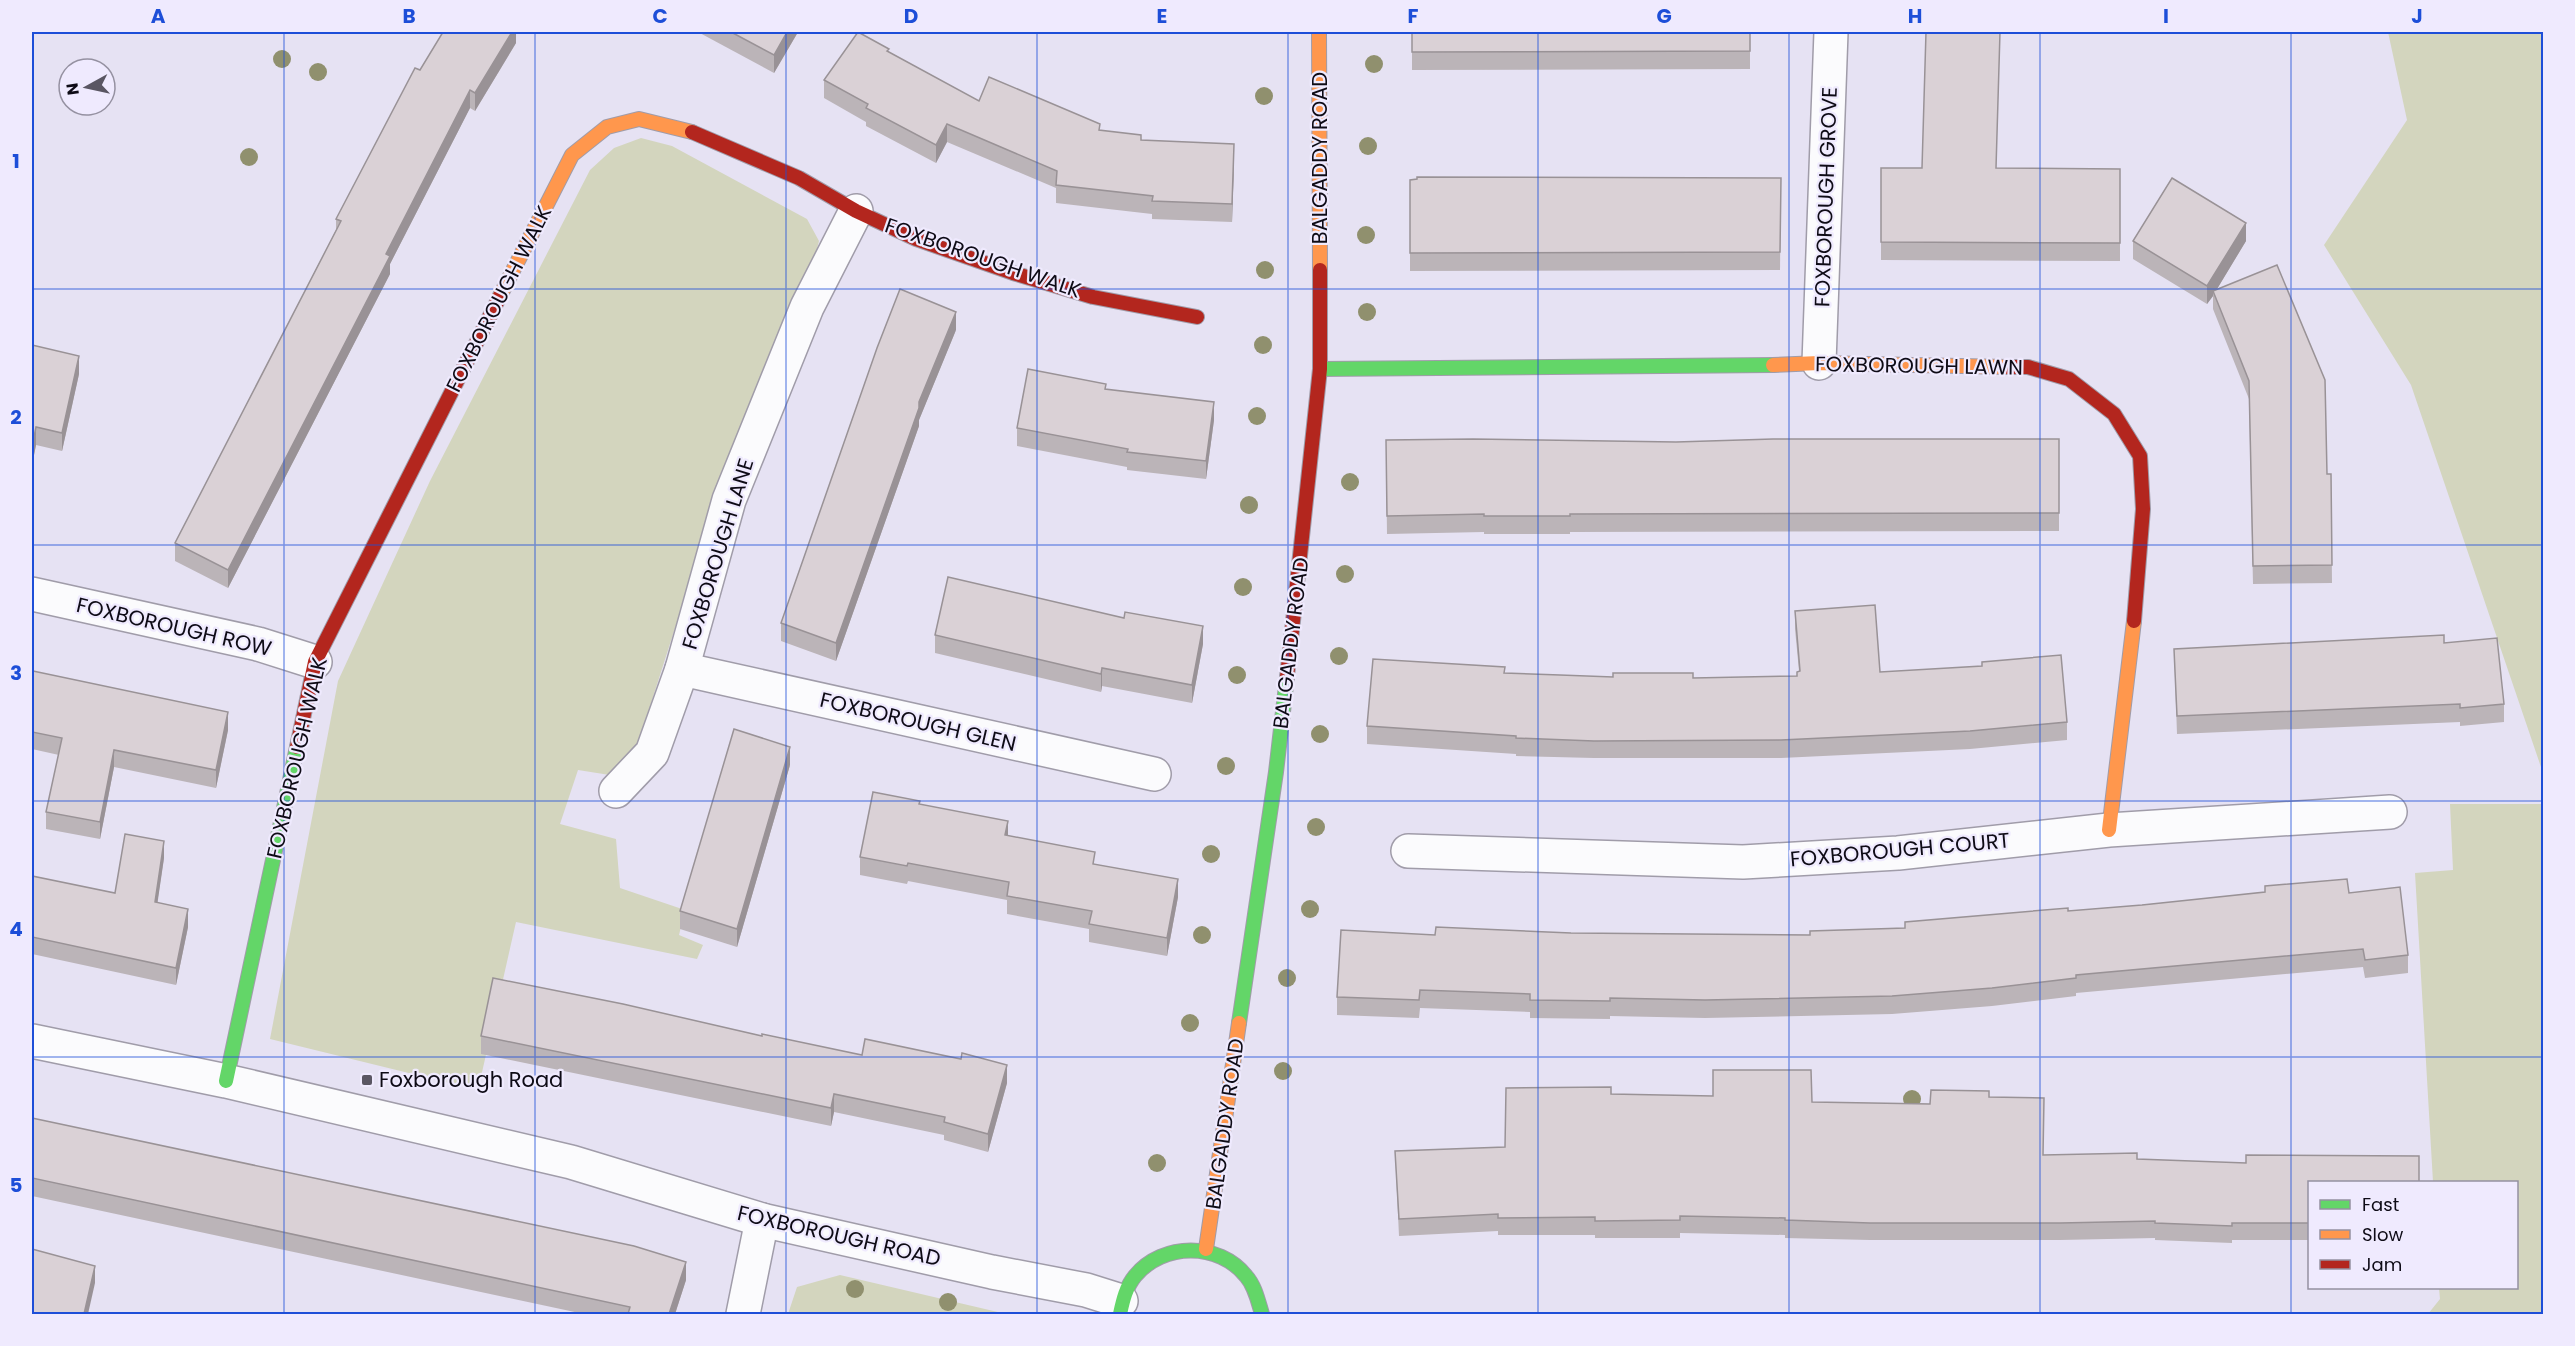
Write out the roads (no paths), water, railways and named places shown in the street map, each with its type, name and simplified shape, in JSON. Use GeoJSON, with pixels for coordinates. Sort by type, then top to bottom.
{"type":"FeatureCollection","features":[{"type":"Feature","properties":{"kind":"street","name":"BALGADDY ROAD"},"geometry":{"type":"LineString","coordinates":[[1206,1250],[1276,772],[1320,369],[1319,32]]}},
{"type":"Feature","properties":{"kind":"street","name":"FOXBOROUGH GROVE"},"geometry":{"type":"LineString","coordinates":[[1819,363],[1831,32]]}},
{"type":"Feature","properties":{"kind":"street","name":"FOXBOROUGH WALK"},"geometry":{"type":"LineString","coordinates":[[226,1081],[315,662],[572,155],[607,127],[639,120],[682,128],[799,178],[856,211],[916,239],[1013,273],[1094,297],[1197,317]]}},
{"type":"Feature","properties":{"kind":"street","name":"FOXBOROUGH LANE"},"geometry":{"type":"LineString","coordinates":[[616,791],[652,753],[682,669],[729,500],[807,307],[856,211]]}},
{"type":"Feature","properties":{"kind":"street","name":"FOXBOROUGH LAWN"},"geometry":{"type":"LineString","coordinates":[[1320,369],[1819,363],[2028,367],[2069,379],[2114,414],[2140,456],[2143,509],[2130,668],[2109,830]]}},
{"type":"Feature","properties":{"kind":"street","name":"FOXBOROUGH ROW"},"geometry":{"type":"LineString","coordinates":[[32,594],[258,644],[315,662]]}},
{"type":"Feature","properties":{"kind":"street","name":"FOXBOROUGH GLEN"},"geometry":{"type":"LineString","coordinates":[[682,669],[1154,774]]}},
{"type":"Feature","properties":{"kind":"street","name":"FOXBOROUGH COURT"},"geometry":{"type":"LineString","coordinates":[[1408,850],[1743,862],[1898,853],[2109,830],[2391,812]]}},
{"type":"Feature","properties":{"kind":"street","name":"FOXBOROUGH ROAD"},"geometry":{"type":"LineString","coordinates":[[32,1041],[226,1081],[571,1162],[762,1220],[992,1272],[1086,1290],[1121,1308]]}},
{"type":"Feature","properties":{"kind":"street"},"geometry":{"type":"LineString","coordinates":[[743,1314],[762,1220]]}},
{"type":"Feature","properties":{"kind":"street"},"geometry":{"type":"LineString","coordinates":[[1121,1308],[1129,1284],[1143,1267],[1162,1255],[1183,1250],[1206,1250],[1226,1259],[1244,1273],[1256,1292],[1262,1314]]}},
{"type":"Feature","properties":{"kind":"place","name":"Foxborough Road"},"geometry":{"type":"Point","coordinates":[367,1080]}}]}
